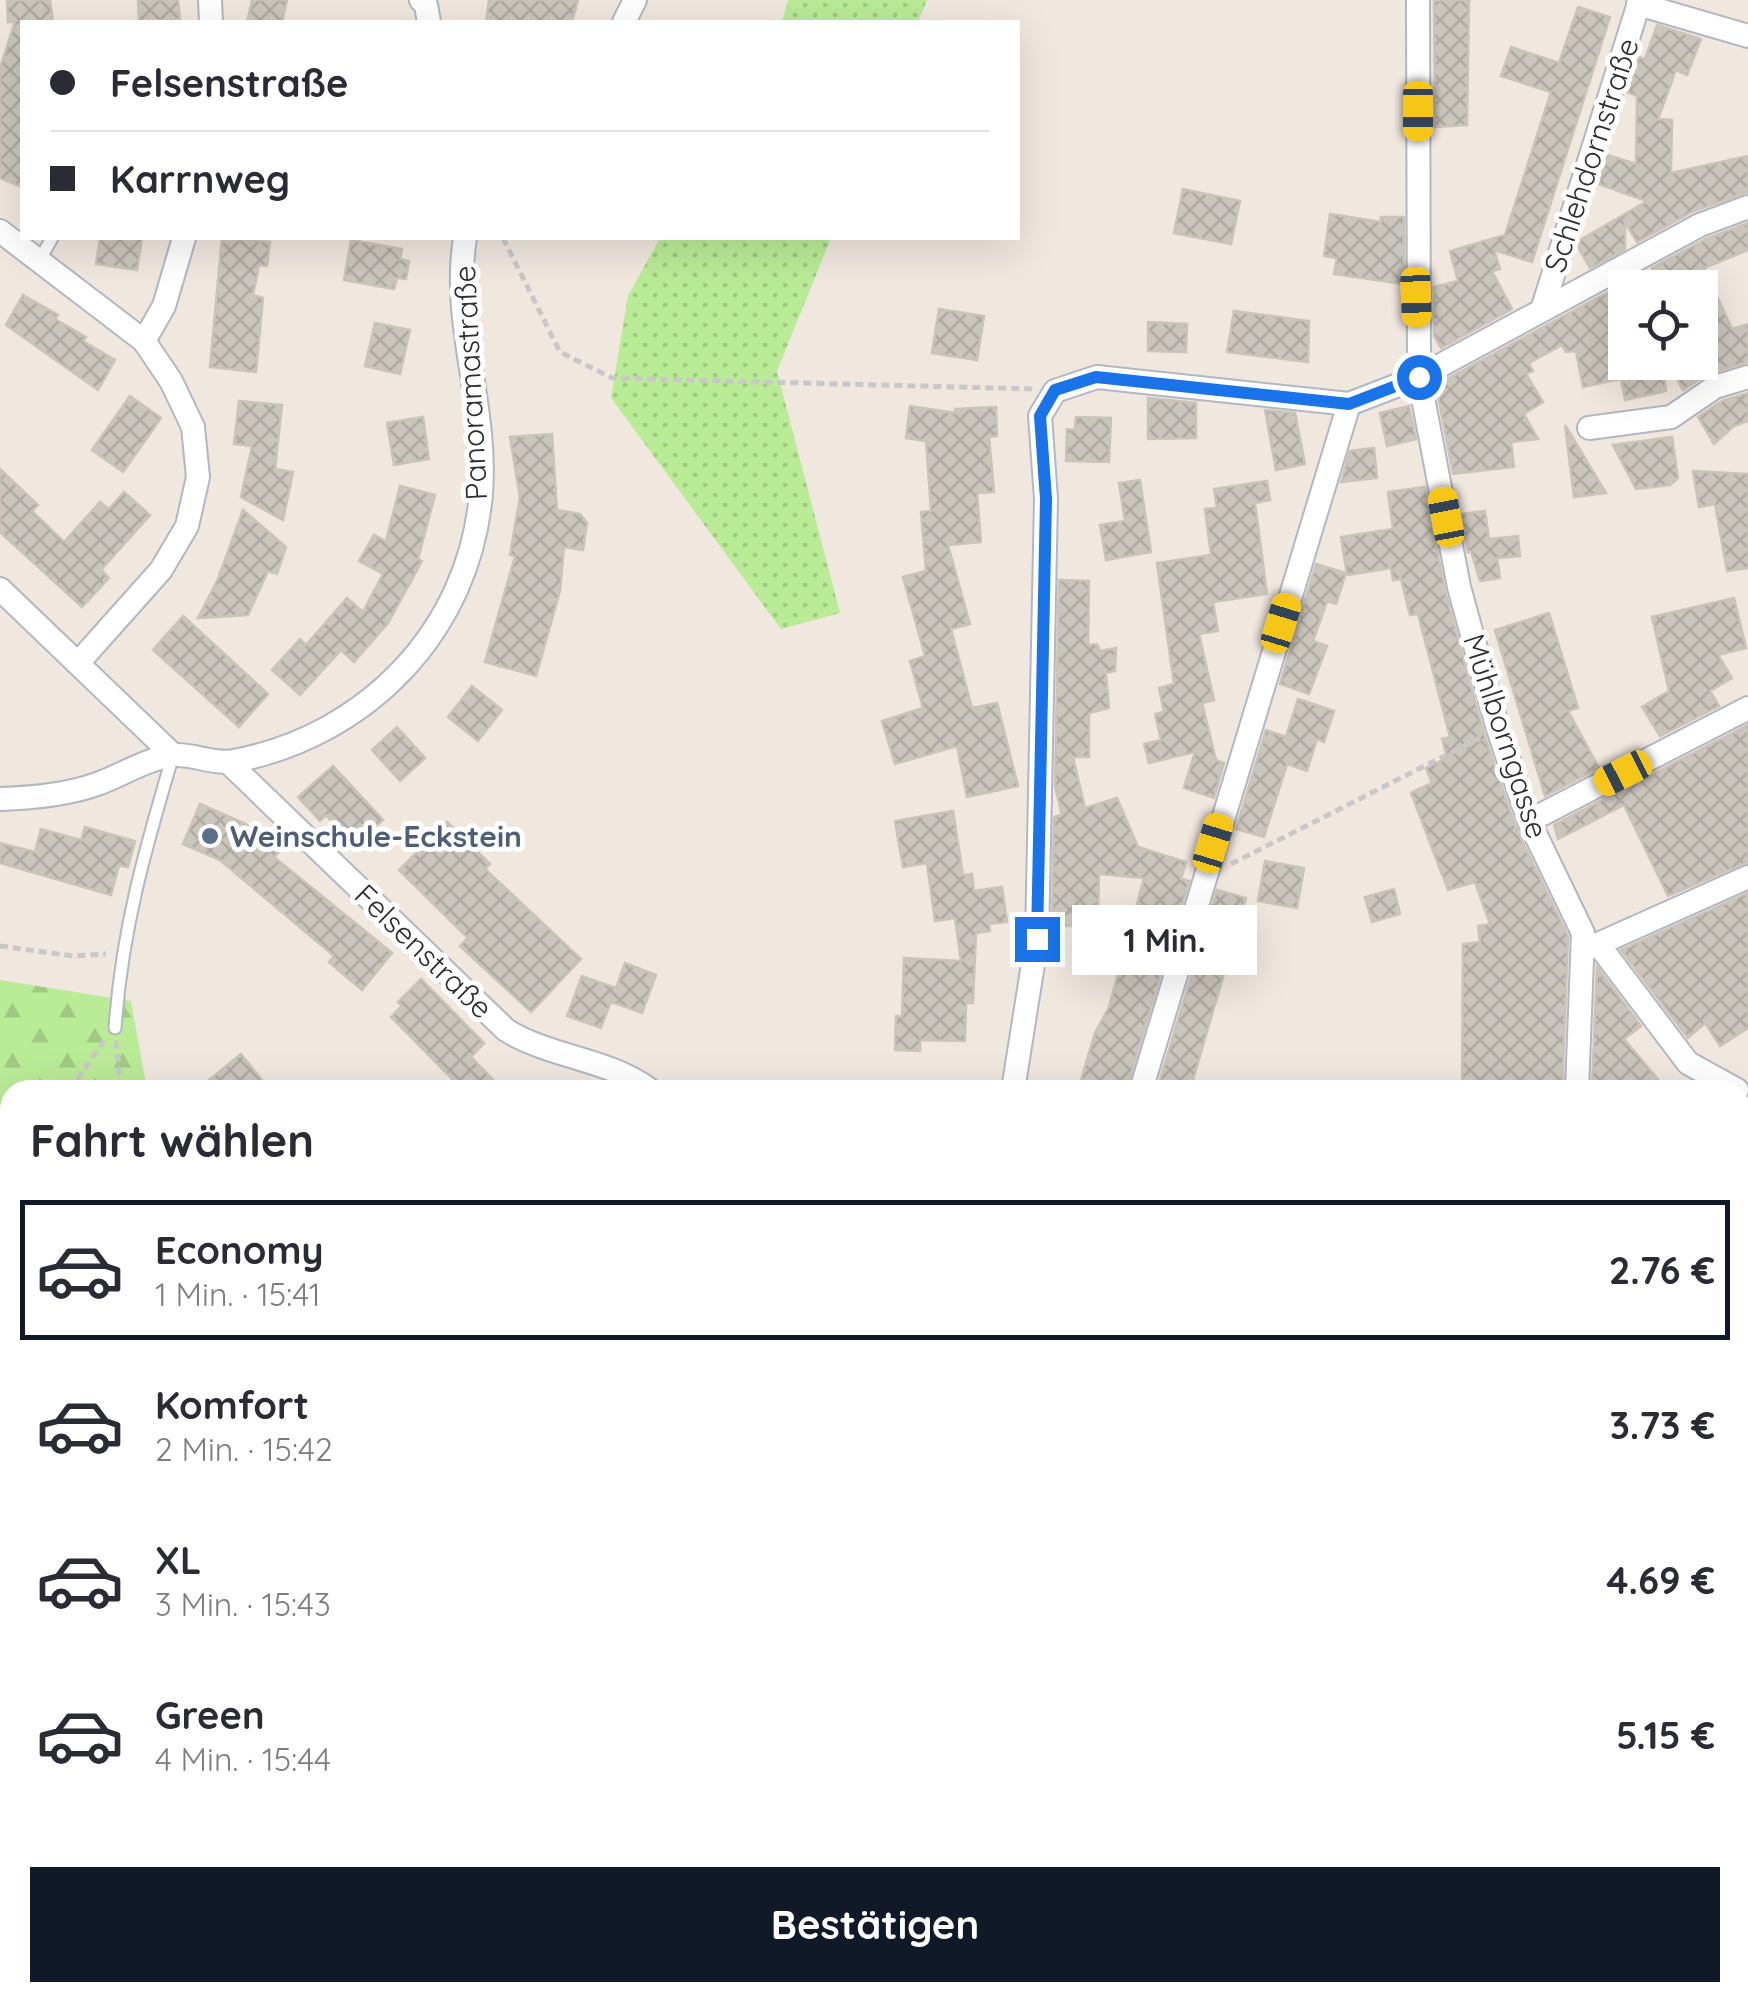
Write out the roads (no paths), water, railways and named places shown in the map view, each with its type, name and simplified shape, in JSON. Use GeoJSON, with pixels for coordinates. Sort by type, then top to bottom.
{"type":"FeatureCollection","features":[{"type":"Feature","properties":{"kind":"street","name":"Mühlborngasse"},"geometry":{"type":"LineString","coordinates":[[1418,0],[1419,377],[1458,588],[1498,729],[1529,822],[1591,947],[1578,1080]]}},
{"type":"Feature","properties":{"kind":"street"},"geometry":{"type":"LineString","coordinates":[[1639,2],[1748,36]]}},
{"type":"Feature","properties":{"kind":"street","name":"Schlehdornstraße"},"geometry":{"type":"LineString","coordinates":[[1542,310],[1639,2]]}},
{"type":"Feature","properties":{"kind":"street"},"geometry":{"type":"LineString","coordinates":[[1014,1080],[1037,939],[1046,499],[1040,416],[1055,390],[1096,377],[1349,404],[1419,377],[1700,225],[1748,207]]}},
{"type":"Feature","properties":{"kind":"street"},"geometry":{"type":"LineString","coordinates":[[0,231],[144,341],[171,381],[193,427],[198,477],[187,526],[160,570],[78,663]]}},
{"type":"Feature","properties":{"kind":"street"},"geometry":{"type":"LineString","coordinates":[[144,341],[164,306],[183,240]]}},
{"type":"Feature","properties":{"kind":"street","name":"Panoramastraße"},"geometry":{"type":"LineString","coordinates":[[173,755],[229,763],[284,750],[336,726],[383,692],[422,650],[452,602],[472,548],[482,492],[480,435],[459,276],[466,240]]}},
{"type":"Feature","properties":{"kind":"street"},"geometry":{"type":"LineString","coordinates":[[1589,428],[1671,416],[1715,387],[1748,377]]}},
{"type":"Feature","properties":{"kind":"street"},"geometry":{"type":"LineString","coordinates":[[1144,1080],[1349,404]]}},
{"type":"Feature","properties":{"kind":"street"},"geometry":{"type":"LineString","coordinates":[[0,589],[173,755],[92,786],[0,799]]}},
{"type":"Feature","properties":{"kind":"street"},"geometry":{"type":"LineString","coordinates":[[1529,822],[1748,708]]}},
{"type":"Feature","properties":{"kind":"street","name":"Felsenstraße"},"geometry":{"type":"LineString","coordinates":[[229,763],[506,1030],[527,1043],[604,1065],[632,1080]]}},
{"type":"Feature","properties":{"kind":"street"},"geometry":{"type":"LineString","coordinates":[[1718,1080],[1688,1064],[1591,947],[1748,877]]}},
{"type":"Feature","properties":{"kind":"lane"},"geometry":{"type":"LineString","coordinates":[[40,262],[51,240]]}},
{"type":"Feature","properties":{"kind":"lane"},"geometry":{"type":"LineString","coordinates":[[115,1028],[120,953],[136,880],[173,755]]}},
{"type":"Feature","properties":{"kind":"place","name":"Weinschule-Eckstein"},"geometry":{"type":"Point","coordinates":[210,836]}}]}
